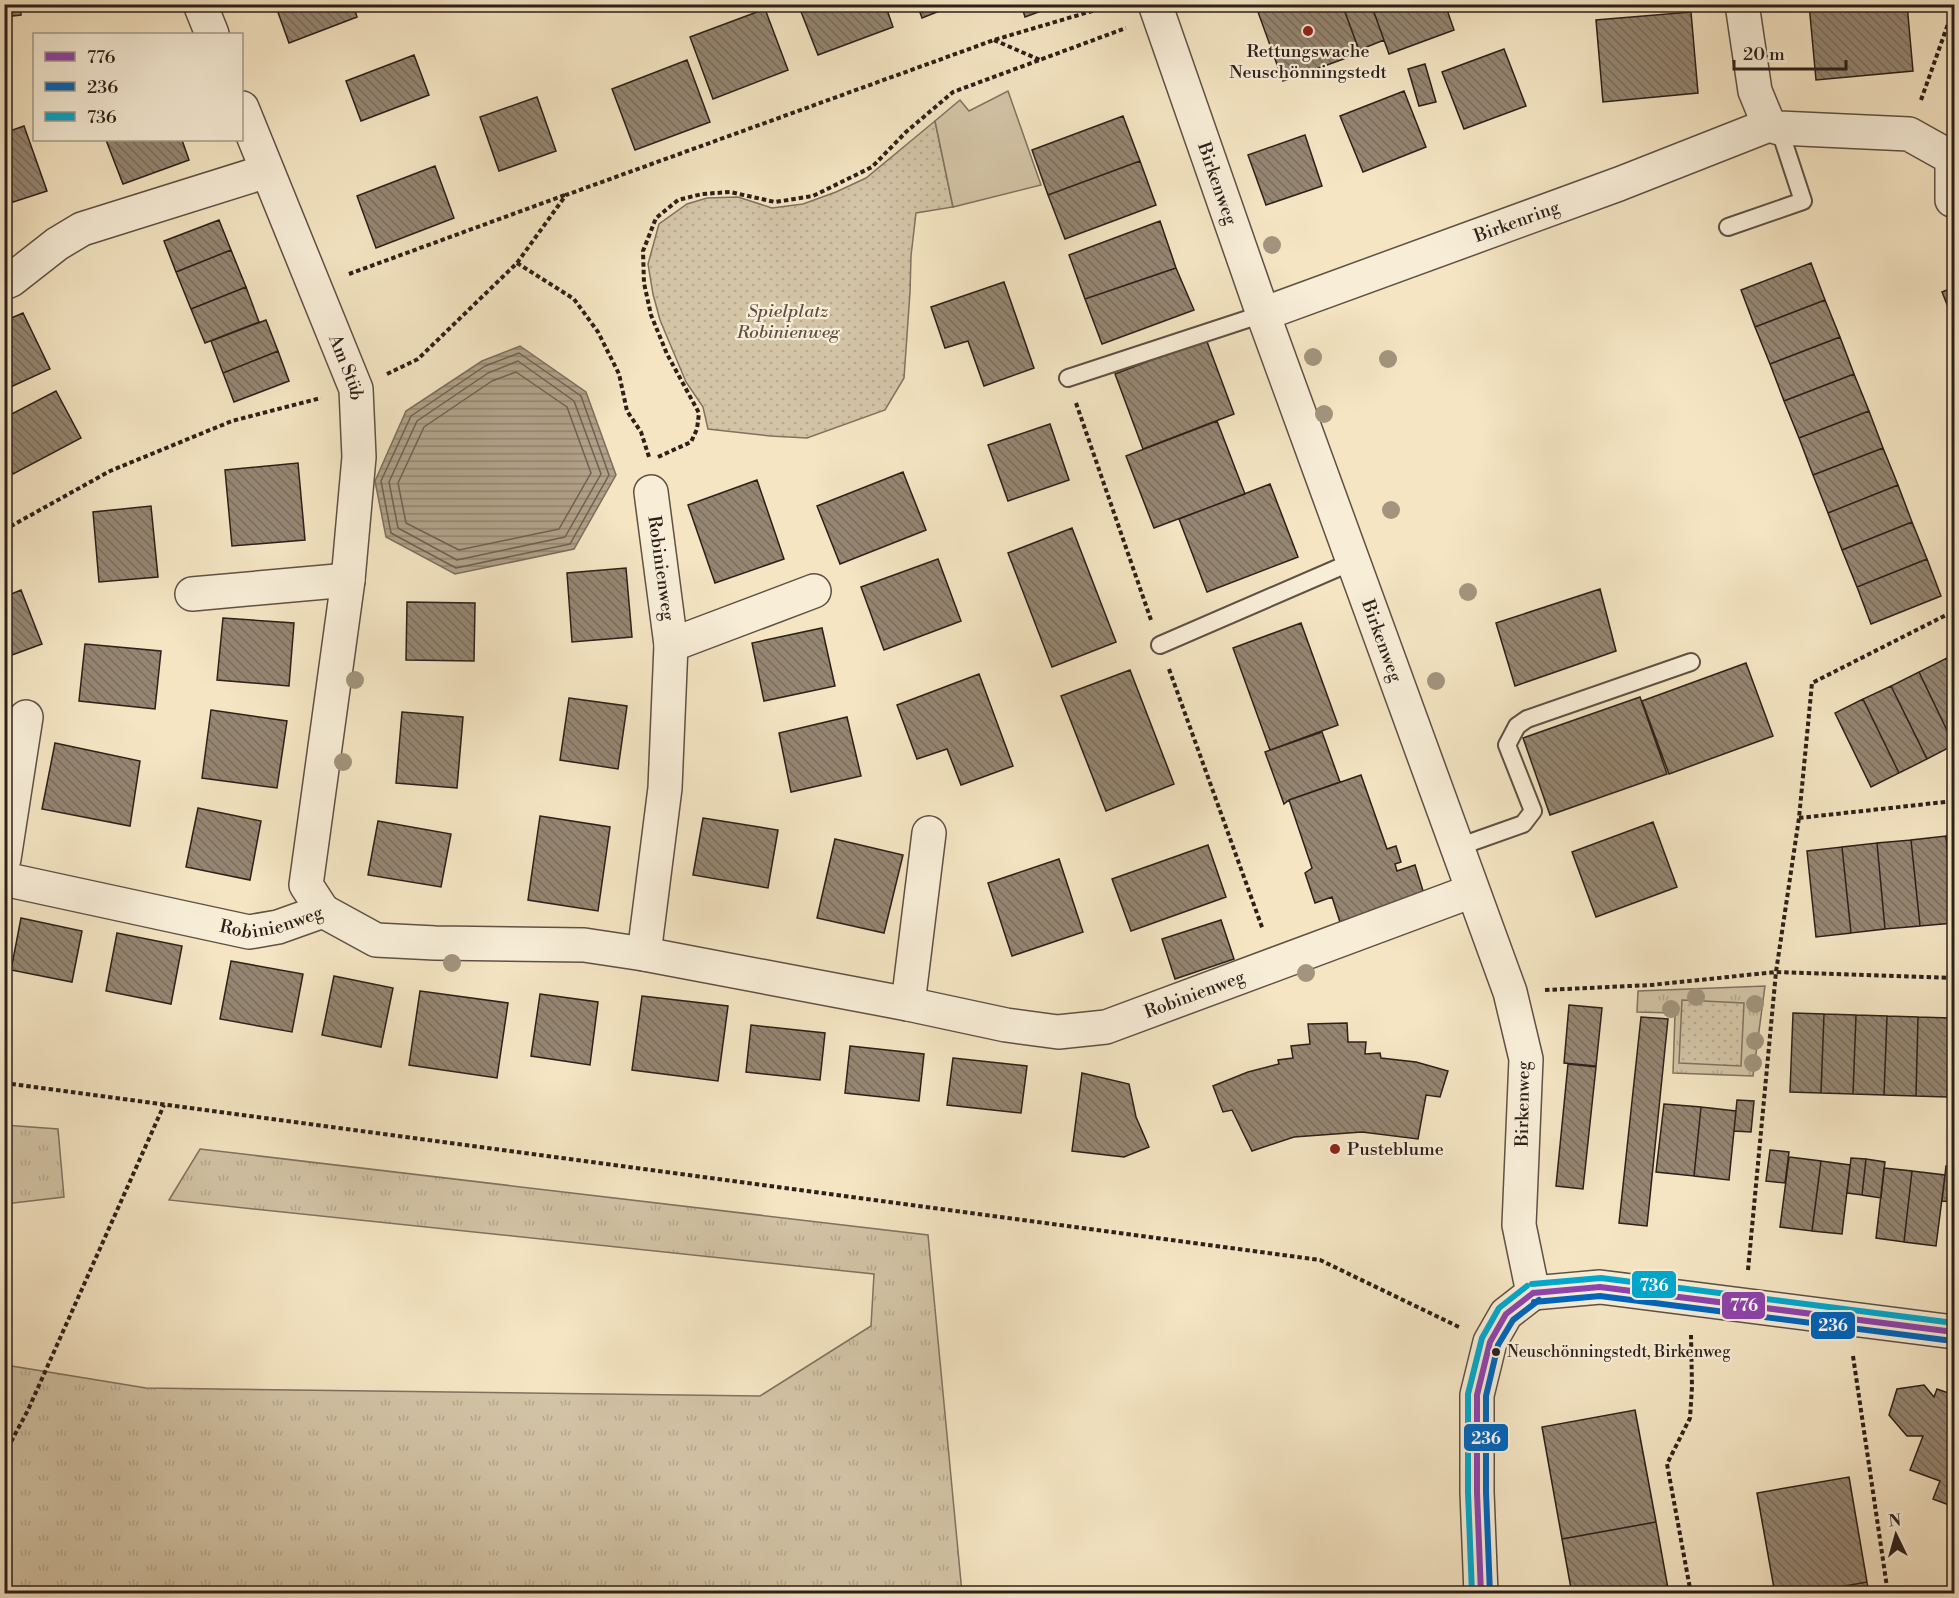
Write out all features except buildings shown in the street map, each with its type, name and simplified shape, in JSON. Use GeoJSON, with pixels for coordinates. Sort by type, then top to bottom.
{"type":"FeatureCollection","features":[{"type":"Feature","properties":{"kind":"street"},"geometry":{"type":"LineString","coordinates":[[200,4],[212,33]]}},
{"type":"Feature","properties":{"kind":"street"},"geometry":{"type":"LineString","coordinates":[[1742,4],[1755,91],[1774,126]]}},
{"type":"Feature","properties":{"kind":"street","name":"Birkenweg"},"geometry":{"type":"LineString","coordinates":[[1158,10],[1263,314],[1510,992],[1526,1059],[1520,1225],[1533,1293]]}},
{"type":"Feature","properties":{"kind":"street","name":"Am Stüb"},"geometry":{"type":"LineString","coordinates":[[243,111],[356,388],[358,458],[348,580],[306,885],[323,912]]}},
{"type":"Feature","properties":{"kind":"street","name":"Birkenring"},"geometry":{"type":"LineString","coordinates":[[1263,314],[1774,126],[1909,134],[1952,158],[1952,201]]}},
{"type":"Feature","properties":{"kind":"street"},"geometry":{"type":"LineString","coordinates":[[4,283],[57,244],[82,229],[267,171]]}},
{"type":"Feature","properties":{"kind":"street","name":"Robinienweg"},"geometry":{"type":"LineString","coordinates":[[644,954],[664,788],[671,645],[651,492]]}},
{"type":"Feature","properties":{"kind":"street"},"geometry":{"type":"LineString","coordinates":[[192,594],[348,580]]}},
{"type":"Feature","properties":{"kind":"street","name":"Robinienweg"},"geometry":{"type":"LineString","coordinates":[[671,645],[814,591]]}},
{"type":"Feature","properties":{"kind":"street"},"geometry":{"type":"LineString","coordinates":[[4,859],[26,717]]}},
{"type":"Feature","properties":{"kind":"street"},"geometry":{"type":"LineString","coordinates":[[908,1004],[929,833]]}},
{"type":"Feature","properties":{"kind":"street","name":"Robinienweg"},"geometry":{"type":"LineString","coordinates":[[4,879],[249,932],[278,927],[323,912],[376,940],[584,945],[644,954],[908,1004],[1006,1025],[1058,1032],[1106,1027],[1472,891]]}},
{"type":"Feature","properties":{"kind":"street"},"geometry":{"type":"LineString","coordinates":[[1481,1593],[1477,1492],[1477,1395],[1490,1342],[1506,1314],[1533,1293],[1600,1287],[1954,1332]]}},
{"type":"Feature","properties":{"kind":"lane"},"geometry":{"type":"LineString","coordinates":[[1728,227],[1803,201],[1774,126]]}},
{"type":"Feature","properties":{"kind":"lane"},"geometry":{"type":"LineString","coordinates":[[1068,378],[1263,314]]}},
{"type":"Feature","properties":{"kind":"lane"},"geometry":{"type":"LineString","coordinates":[[1160,645],[1353,561]]}},
{"type":"Feature","properties":{"kind":"lane"},"geometry":{"type":"LineString","coordinates":[[1458,847],[1523,824],[1533,811],[1507,745],[1517,726],[1527,719],[1691,662]]}},
{"type":"Feature","properties":{"kind":"path"},"geometry":{"type":"LineString","coordinates":[[314,286],[994,40],[1116,4]]}},
{"type":"Feature","properties":{"kind":"path"},"geometry":{"type":"LineString","coordinates":[[1909,134],[1954,7]]}},
{"type":"Feature","properties":{"kind":"path"},"geometry":{"type":"LineString","coordinates":[[517,262],[574,299],[598,332],[619,374],[627,411],[641,432],[650,461],[691,442],[697,429],[699,413],[668,354],[651,315],[644,284],[643,251],[656,218],[678,200],[702,194],[730,192],[775,202],[813,196],[872,167],[906,132],[953,92],[1041,60],[1158,10]]}},
{"type":"Feature","properties":{"kind":"path"},"geometry":{"type":"LineString","coordinates":[[994,40],[1041,60]]}},
{"type":"Feature","properties":{"kind":"path"},"geometry":{"type":"LineString","coordinates":[[4,530],[110,471],[232,421],[356,388],[418,359],[517,262],[566,195]]}},
{"type":"Feature","properties":{"kind":"path"},"geometry":{"type":"LineString","coordinates":[[1748,1273],[1776,972],[1799,818],[1812,683],[1954,611]]}},
{"type":"Feature","properties":{"kind":"path"},"geometry":{"type":"LineString","coordinates":[[1799,818],[1954,801]]}},
{"type":"Feature","properties":{"kind":"path"},"geometry":{"type":"LineString","coordinates":[[1510,992],[1651,984],[1776,972],[1954,978]]}},
{"type":"Feature","properties":{"kind":"path"},"geometry":{"type":"LineString","coordinates":[[4,1083],[1320,1260],[1490,1342]]}},
{"type":"Feature","properties":{"kind":"path"},"geometry":{"type":"LineString","coordinates":[[4,1455],[28,1410],[164,1105]]}},
{"type":"Feature","properties":{"kind":"path"},"geometry":{"type":"LineString","coordinates":[[1691,1335],[1690,1418],[1666,1464],[1691,1593]]}},
{"type":"Feature","properties":{"kind":"path"},"geometry":{"type":"LineString","coordinates":[[1852,1355],[1888,1593]]}},
{"type":"Feature","properties":{"kind":"green space"},"geometry":{"type":"Polygon","coordinates":[[[1008,91],[1041,185],[953,207],[935,121],[960,100],[969,111],[1008,91]]]}},
{"type":"Feature","properties":{"kind":"green space","name":"Spielplatz Robinienweg"},"geometry":{"type":"Polygon","coordinates":[[[935,121],[953,207],[916,213],[911,256],[904,378],[885,410],[807,438],[708,429],[703,407],[686,382],[660,320],[653,294],[648,264],[659,224],[687,204],[707,198],[738,197],[772,208],[803,204],[836,192],[866,178],[935,121]]]}},
{"type":"Feature","properties":{"kind":"green space"},"geometry":{"type":"Polygon","coordinates":[[[1765,986],[1753,1076],[1673,1073],[1675,1013],[1637,1012],[1638,991],[1765,986]]]}},
{"type":"Feature","properties":{"kind":"green space"},"geometry":{"type":"Polygon","coordinates":[[[1682,1000],[1744,1003],[1741,1066],[1679,1063],[1682,1000]]]}},
{"type":"Feature","properties":{"kind":"green space"},"geometry":{"type":"Polygon","coordinates":[[[4,1125],[58,1129],[64,1197],[5,1204],[4,1125]]]}},
{"type":"Feature","properties":{"kind":"green space"},"geometry":{"type":"Polygon","coordinates":[[[200,1149],[928,1235],[962,1593],[5,1593],[5,1365],[146,1388],[760,1396],[871,1326],[874,1274],[169,1200],[200,1149]]]}},
{"type":"Feature","properties":{"kind":"water"},"geometry":{"type":"Polygon","coordinates":[[[520,346],[586,392],[616,475],[574,549],[455,574],[386,537],[375,481],[406,411],[482,361],[520,346]]]}},
{"type":"Feature","properties":{"kind":"transit line","name":"736"},"geometry":{"type":"LineString","coordinates":[[1532,1284],[1601,1278],[1954,1323]]}},
{"type":"Feature","properties":{"kind":"transit line","name":"736"},"geometry":{"type":"LineString","coordinates":[[1472,1594],[1468,1492],[1468,1394],[1482,1338],[1499,1308],[1527,1286]]}},
{"type":"Feature","properties":{"kind":"transit line","name":"776"},"geometry":{"type":"LineString","coordinates":[[1533,1293],[1600,1287],[1954,1332]]}},
{"type":"Feature","properties":{"kind":"transit line","name":"776"},"geometry":{"type":"LineString","coordinates":[[1481,1594],[1477,1492],[1477,1395],[1490,1342],[1506,1314],[1533,1293]]}},
{"type":"Feature","properties":{"kind":"transit line","name":"236"},"geometry":{"type":"LineString","coordinates":[[1534,1302],[1600,1296],[1953,1341]]}},
{"type":"Feature","properties":{"kind":"transit line","name":"236"},"geometry":{"type":"LineString","coordinates":[[1490,1594],[1486,1492],[1486,1396],[1498,1345],[1513,1320],[1539,1300]]}},
{"type":"Feature","properties":{"kind":"place","name":"Rettungswache Neuschönningstedt"},"geometry":{"type":"Point","coordinates":[1308,31]}},
{"type":"Feature","properties":{"kind":"place","name":"Pusteblume"},"geometry":{"type":"Point","coordinates":[1335,1149]}},
{"type":"Feature","properties":{"kind":"place","name":"Neuschönningstedt, Birkenweg"},"geometry":{"type":"Point","coordinates":[1496,1352]}}]}
